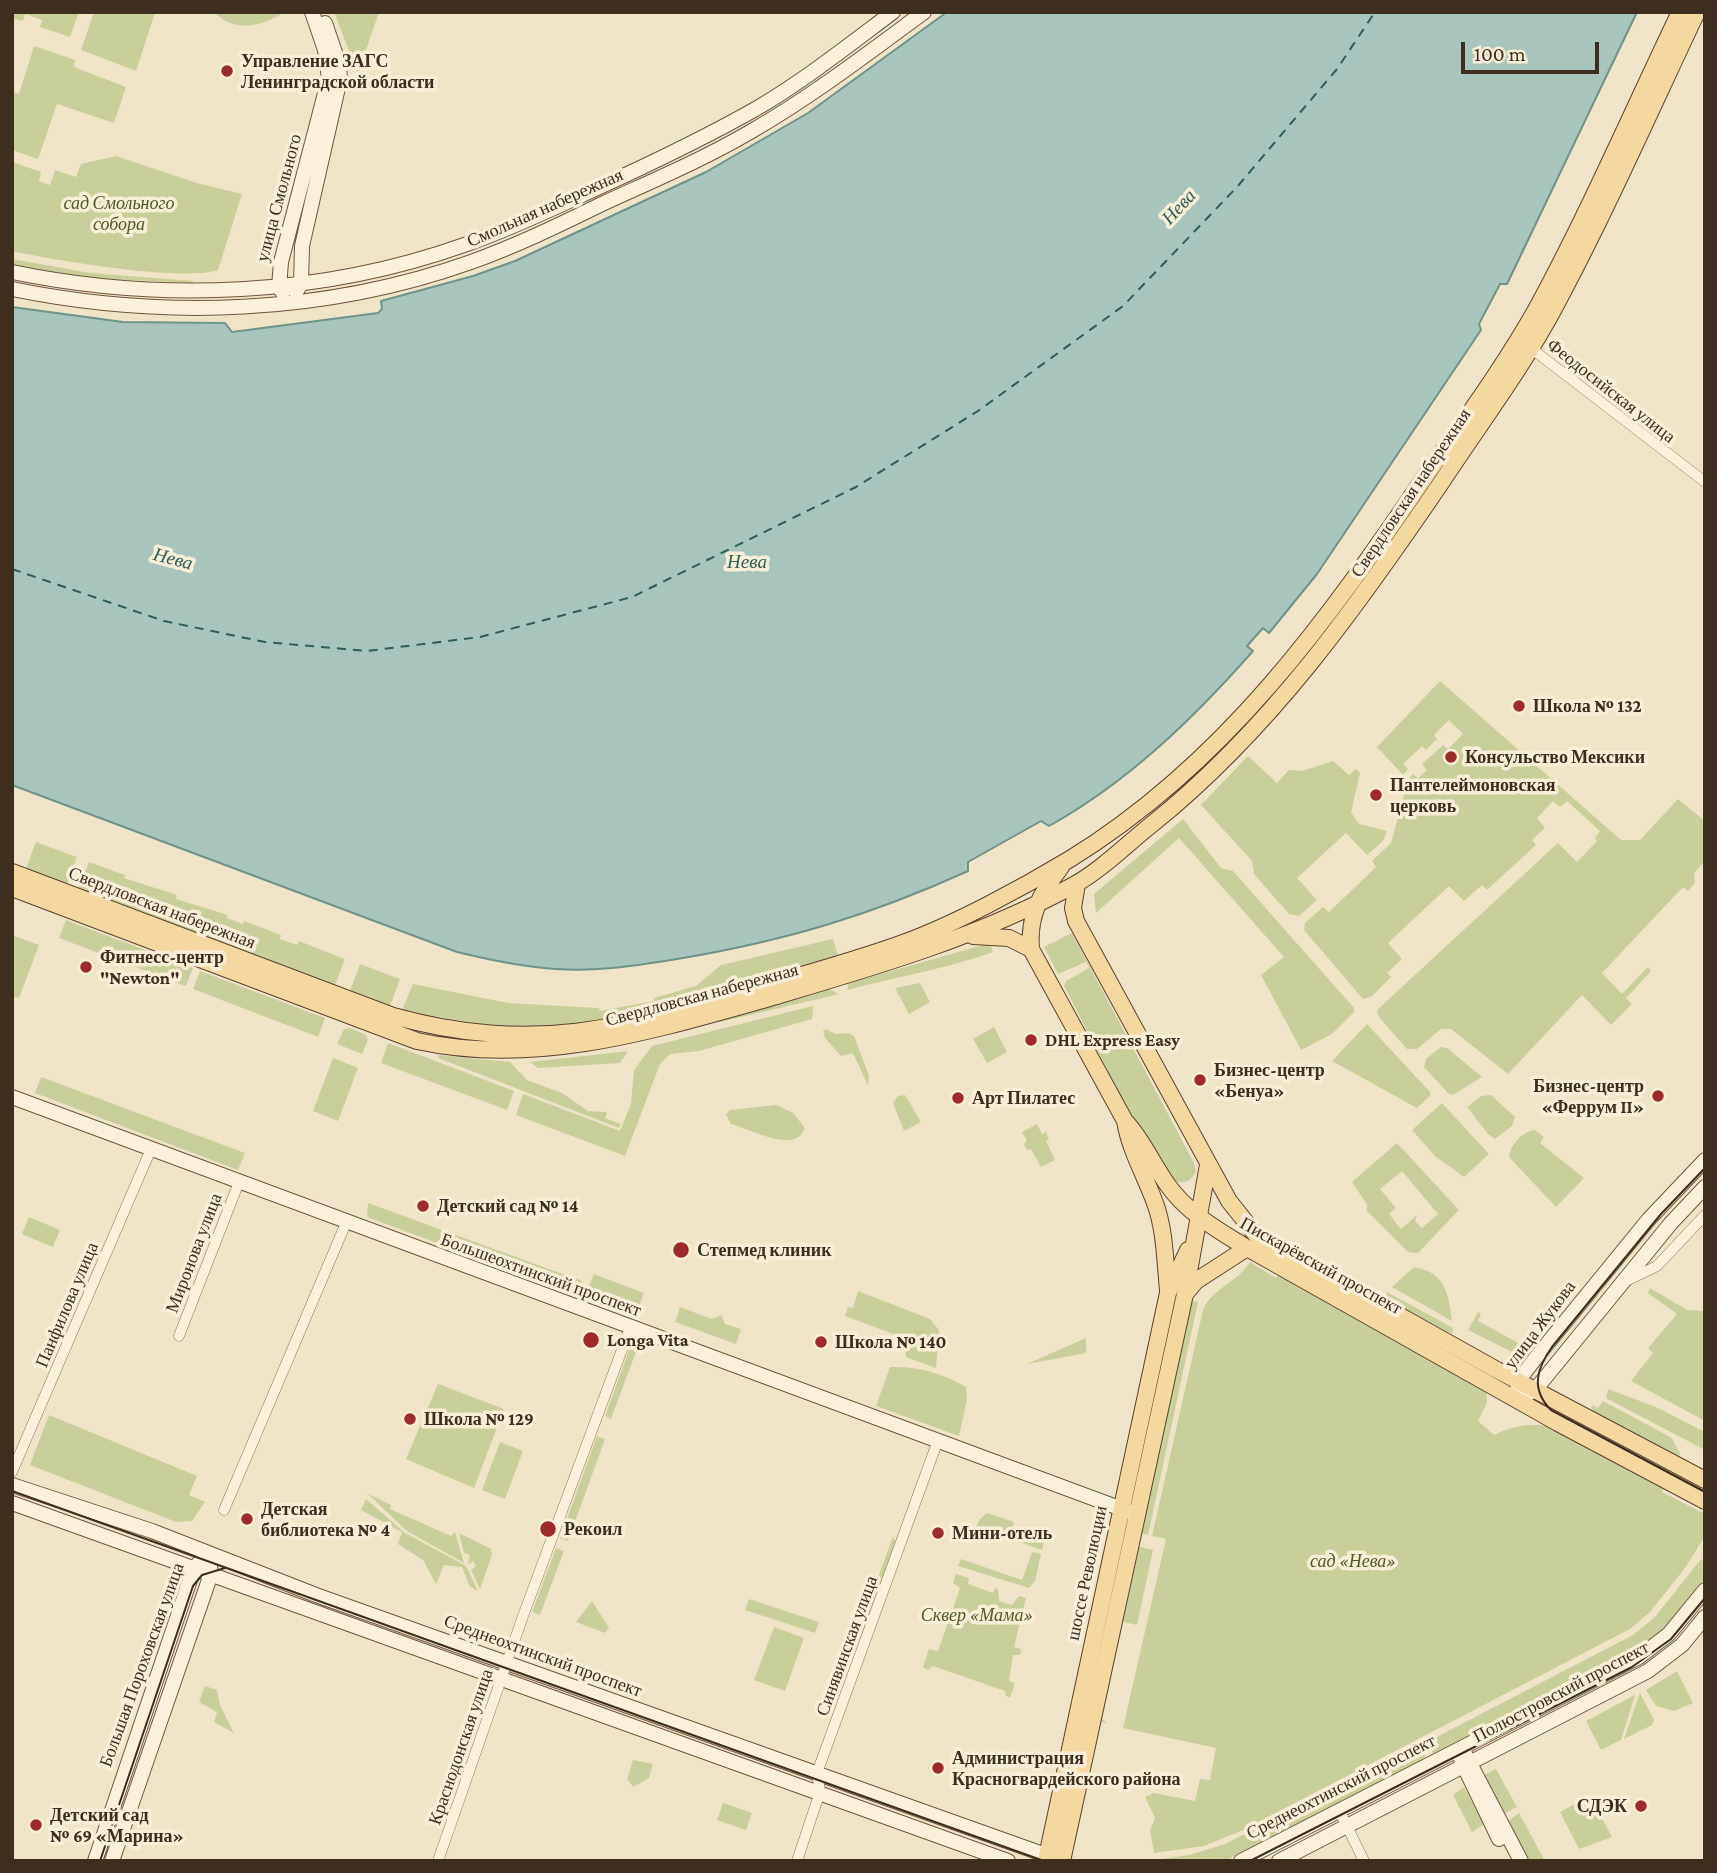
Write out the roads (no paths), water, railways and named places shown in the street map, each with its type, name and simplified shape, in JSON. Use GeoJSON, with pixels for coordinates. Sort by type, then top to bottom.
{"type":"FeatureCollection","features":[{"type":"Feature","properties":{"kind":"main road","name":"улица Смольного"},"geometry":{"type":"LineString","coordinates":[[312,12],[325,51],[329,78],[281,262],[279,287],[291,302],[301,284],[302,246],[340,79],[335,50],[321,12]]}},
{"type":"Feature","properties":{"kind":"main road","name":"Смольная набережная"},"geometry":{"type":"LineString","coordinates":[[12,272],[74,283],[147,290],[279,287],[428,257],[507,230],[687,147],[792,86],[893,12]]}},
{"type":"Feature","properties":{"kind":"main road","name":"Смольная набережная"},"geometry":{"type":"LineString","coordinates":[[12,289],[83,301],[146,307],[252,307],[333,297],[426,276],[511,247],[749,133],[801,101],[924,12]]}},
{"type":"Feature","properties":{"kind":"main road","name":"Свердловская набережная"},"geometry":{"type":"LineString","coordinates":[[12,872],[394,1016],[459,1032],[525,1036],[581,1033],[699,1005],[907,942],[982,905],[1065,862],[1153,799],[1236,726],[1345,595],[1525,328],[1680,12]]}},
{"type":"Feature","properties":{"kind":"main road","name":"Свердловская набережная"},"geometry":{"type":"LineString","coordinates":[[12,887],[417,1041],[465,1049],[538,1050],[645,1034],[837,978],[967,936],[1077,884],[1189,794],[1247,737],[1301,676],[1357,605],[1532,349],[1596,225],[1697,12]]}},
{"type":"Feature","properties":{"kind":"main road","name":"Свердловская набережная"},"geometry":{"type":"LineString","coordinates":[[1038,901],[1065,862]]}},
{"type":"Feature","properties":{"kind":"main road","name":"Пискарёвский проспект"},"geometry":{"type":"LineString","coordinates":[[1077,884],[1073,908],[1076,922],[1252,1242],[1518,1398],[1705,1501]]}},
{"type":"Feature","properties":{"kind":"main road","name":"Свердловская набережная"},"geometry":{"type":"LineString","coordinates":[[982,905],[1007,900],[1038,901]]}},
{"type":"Feature","properties":{"kind":"main road","name":"Пискарёвский проспект"},"geometry":{"type":"LineString","coordinates":[[1038,901],[1059,908],[1076,922]]}},
{"type":"Feature","properties":{"kind":"main road"},"geometry":{"type":"LineString","coordinates":[[1031,949],[1029,928],[1038,901]]}},
{"type":"Feature","properties":{"kind":"main road"},"geometry":{"type":"LineString","coordinates":[[967,936],[1009,938],[1031,949]]}},
{"type":"Feature","properties":{"kind":"main road","name":"Пискарёвский проспект"},"geometry":{"type":"LineString","coordinates":[[1031,949],[1125,1121],[1138,1135],[1167,1184],[1199,1217],[1214,1228],[1252,1242],[1705,1480]]}},
{"type":"Feature","properties":{"kind":"main road","name":"Большеохтинский проспект"},"geometry":{"type":"LineString","coordinates":[[12,1097],[1128,1512]]}},
{"type":"Feature","properties":{"kind":"main road","name":"шоссе Революции"},"geometry":{"type":"LineString","coordinates":[[1054,1860],[1128,1512],[1168,1293],[1162,1232],[1156,1205],[1128,1142],[1125,1121]]}},
{"type":"Feature","properties":{"kind":"main road","name":"улица Жукова"},"geometry":{"type":"LineString","coordinates":[[1705,1160],[1649,1219],[1518,1381],[1518,1398],[1535,1390],[1705,1187]]}},
{"type":"Feature","properties":{"kind":"main road","name":"шоссе Революции"},"geometry":{"type":"LineString","coordinates":[[1128,1512],[1185,1294],[1208,1165]]}},
{"type":"Feature","properties":{"kind":"main road","name":"шоссе Революции"},"geometry":{"type":"LineString","coordinates":[[1168,1293],[1194,1242],[1214,1228]]}},
{"type":"Feature","properties":{"kind":"main road"},"geometry":{"type":"LineString","coordinates":[[1185,1294],[1196,1281],[1252,1242]]}},
{"type":"Feature","properties":{"kind":"main road","name":"Среднеохтинский проспект"},"geometry":{"type":"LineString","coordinates":[[12,1485],[152,1531],[506,1663],[1054,1860]]}},
{"type":"Feature","properties":{"kind":"main road","name":"Среднеохтинский проспект"},"geometry":{"type":"LineString","coordinates":[[12,1503],[1007,1861]]}},
{"type":"Feature","properties":{"kind":"main road","name":"Большая Пороховская улица"},"geometry":{"type":"LineString","coordinates":[[95,1861],[194,1567],[208,1554]]}},
{"type":"Feature","properties":{"kind":"main road","name":"Большая Пороховская улица"},"geometry":{"type":"LineString","coordinates":[[112,1861],[211,1574],[208,1554]]}},
{"type":"Feature","properties":{"kind":"main road","name":"Полюстровский проспект"},"geometry":{"type":"LineString","coordinates":[[1459,1748],[1639,1657],[1669,1634],[1705,1590]]}},
{"type":"Feature","properties":{"kind":"main road","name":"Полюстровский проспект"},"geometry":{"type":"LineString","coordinates":[[1466,1764],[1648,1671],[1682,1645],[1705,1617]]}},
{"type":"Feature","properties":{"kind":"main road"},"geometry":{"type":"LineString","coordinates":[[1459,1748],[1510,1861]]}},
{"type":"Feature","properties":{"kind":"main road","name":"Среднеохтинский проспект"},"geometry":{"type":"LineString","coordinates":[[1241,1861],[1459,1748]]}},
{"type":"Feature","properties":{"kind":"main road"},"geometry":{"type":"LineString","coordinates":[[1466,1764],[1521,1861]]}},
{"type":"Feature","properties":{"kind":"main road","name":"Среднеохтинский проспект"},"geometry":{"type":"LineString","coordinates":[[1279,1861],[1466,1764]]}},
{"type":"Feature","properties":{"kind":"street","name":"Феодосийская улица"},"geometry":{"type":"LineString","coordinates":[[1532,349],[1705,482]]}},
{"type":"Feature","properties":{"kind":"street","name":"Панфилова улица"},"geometry":{"type":"LineString","coordinates":[[12,1472],[150,1149]]}},
{"type":"Feature","properties":{"kind":"street","name":"Миронова улица"},"geometry":{"type":"LineString","coordinates":[[179,1336],[239,1182]]}},
{"type":"Feature","properties":{"kind":"street"},"geometry":{"type":"LineString","coordinates":[[1623,1282],[1657,1266],[1705,1214]]}},
{"type":"Feature","properties":{"kind":"street"},"geometry":{"type":"LineString","coordinates":[[224,1510],[346,1223]]}},
{"type":"Feature","properties":{"kind":"street","name":"Краснодонская улица"},"geometry":{"type":"LineString","coordinates":[[438,1861],[506,1663],[630,1328]]}},
{"type":"Feature","properties":{"kind":"street","name":"Синявинская улица"},"geometry":{"type":"LineString","coordinates":[[797,1861],[820,1792],[817,1773],[937,1443]]}},
{"type":"Feature","properties":{"kind":"street"},"geometry":{"type":"LineString","coordinates":[[1339,1811],[1364,1861]]}},
{"type":"Feature","properties":{"kind":"water","name":"Нева"},"geometry":{"type":"Polygon","coordinates":[[[947,12],[1637,12],[1507,284],[1500,284],[1479,324],[1481,330],[1317,574],[1269,633],[1263,628],[1247,646],[1253,651],[1158,748],[1106,790],[1049,826],[1041,821],[968,862],[968,871],[897,901],[758,943],[651,963],[588,970],[531,967],[457,952],[12,785],[12,307],[123,322],[225,323],[232,332],[378,313],[382,309],[381,301],[473,276],[515,261],[706,172],[808,113],[947,12]]]}},
{"type":"Feature","properties":{"kind":"tram line"},"geometry":{"type":"LineString","coordinates":[[1705,1168],[1661,1214],[1552,1347],[1538,1378],[1540,1394],[1551,1410],[1705,1492]]}},
{"type":"Feature","properties":{"kind":"tram line"},"geometry":{"type":"LineString","coordinates":[[12,1491],[1044,1861]]}},
{"type":"Feature","properties":{"kind":"tram line"},"geometry":{"type":"LineString","coordinates":[[100,1861],[193,1586],[202,1575],[225,1568]]}},
{"type":"Feature","properties":{"kind":"tram line"},"geometry":{"type":"LineString","coordinates":[[1250,1861],[1632,1667],[1671,1639],[1705,1598]]}},
{"type":"Feature","properties":{"kind":"place","name":"Управление ЗАГС Ленинградской области"},"geometry":{"type":"Point","coordinates":[227,71]}},
{"type":"Feature","properties":{"kind":"place","name":"Школа № 132"},"geometry":{"type":"Point","coordinates":[1519,706]}},
{"type":"Feature","properties":{"kind":"place","name":"Консульство Мексики"},"geometry":{"type":"Point","coordinates":[1451,757]}},
{"type":"Feature","properties":{"kind":"place","name":"Пантелеймоновская церковь"},"geometry":{"type":"Point","coordinates":[1376,795]}},
{"type":"Feature","properties":{"kind":"place","name":"Фитнесс-центр \"Newton\""},"geometry":{"type":"Point","coordinates":[86,967]}},
{"type":"Feature","properties":{"kind":"place","name":"DHL Express Easy"},"geometry":{"type":"Point","coordinates":[1031,1040]}},
{"type":"Feature","properties":{"kind":"place","name":"Бизнес-центр «Бенуа»"},"geometry":{"type":"Point","coordinates":[1200,1080]}},
{"type":"Feature","properties":{"kind":"place","name":"Бизнес-центр «Феррум II»"},"geometry":{"type":"Point","coordinates":[1658,1096]}},
{"type":"Feature","properties":{"kind":"place","name":"Арт Пилатес"},"geometry":{"type":"Point","coordinates":[958,1098]}},
{"type":"Feature","properties":{"kind":"place","name":"Детский сад № 14"},"geometry":{"type":"Point","coordinates":[423,1206]}},
{"type":"Feature","properties":{"kind":"place","name":"Степмед клиник"},"geometry":{"type":"Point","coordinates":[681,1250]}},
{"type":"Feature","properties":{"kind":"place","name":"Longa Vita"},"geometry":{"type":"Point","coordinates":[591,1340]}},
{"type":"Feature","properties":{"kind":"place","name":"Школа № 140"},"geometry":{"type":"Point","coordinates":[821,1342]}},
{"type":"Feature","properties":{"kind":"place","name":"Школа № 129"},"geometry":{"type":"Point","coordinates":[410,1419]}},
{"type":"Feature","properties":{"kind":"place","name":"Детская библиотека № 4"},"geometry":{"type":"Point","coordinates":[247,1519]}},
{"type":"Feature","properties":{"kind":"place","name":"Рекоил"},"geometry":{"type":"Point","coordinates":[548,1529]}},
{"type":"Feature","properties":{"kind":"place","name":"Мини-отель"},"geometry":{"type":"Point","coordinates":[938,1533]}},
{"type":"Feature","properties":{"kind":"place","name":"Администрация Красногвардейского района"},"geometry":{"type":"Point","coordinates":[938,1768]}},
{"type":"Feature","properties":{"kind":"place","name":"СДЭК"},"geometry":{"type":"Point","coordinates":[1641,1806]}},
{"type":"Feature","properties":{"kind":"place","name":"Детский сад № 69 «Марина»"},"geometry":{"type":"Point","coordinates":[36,1825]}},
{"type":"Feature","properties":{"kind":"park label","name":"сад Смольного собора"},"geometry":{"type":"Point","coordinates":[119,213]}},
{"type":"Feature","properties":{"kind":"park label","name":"сад «Нева»"},"geometry":{"type":"Point","coordinates":[1353,1561]}},
{"type":"Feature","properties":{"kind":"park label","name":"Сквер «Мама»"},"geometry":{"type":"Point","coordinates":[977,1615]}}]}
